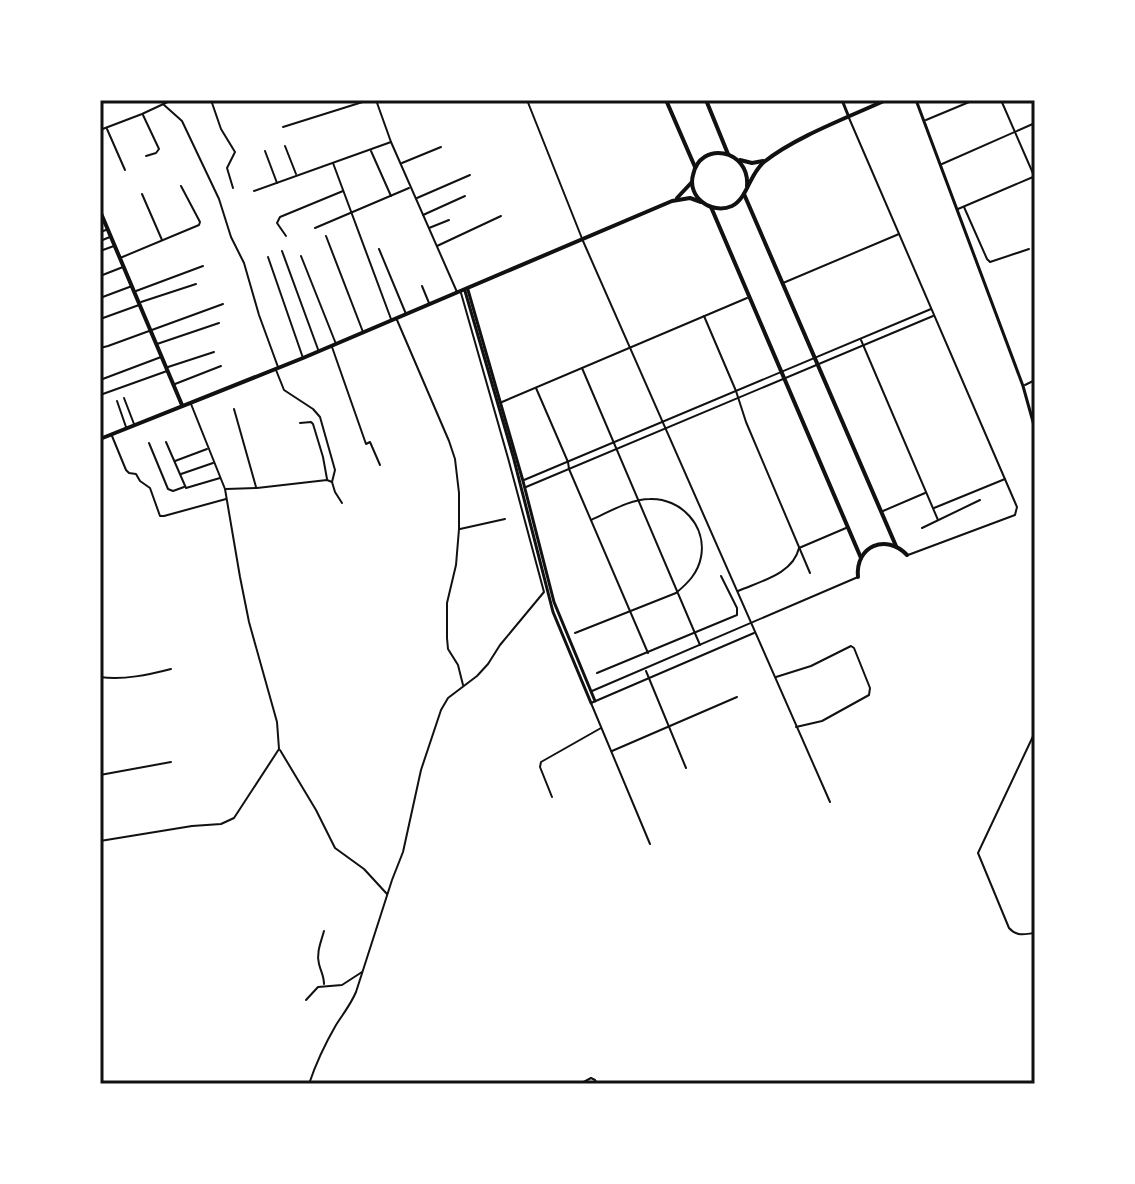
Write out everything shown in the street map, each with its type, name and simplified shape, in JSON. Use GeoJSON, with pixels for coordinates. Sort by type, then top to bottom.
{"type":"FeatureCollection","features":[{"type":"Feature","properties":{"kind":"main road"},"geometry":{"type":"LineString","coordinates":[[666,100],[695,167]]}},
{"type":"Feature","properties":{"kind":"main road"},"geometry":{"type":"LineString","coordinates":[[706,100],[728,154]]}},
{"type":"Feature","properties":{"kind":"main road"},"geometry":{"type":"LineString","coordinates":[[672,201],[690,198],[711,207],[730,207],[744,194],[755,171],[768,159],[886,100]]}},
{"type":"Feature","properties":{"kind":"main road"},"geometry":{"type":"LineString","coordinates":[[701,202],[692,182],[695,167],[704,158],[716,153],[752,163],[768,159]]}},
{"type":"Feature","properties":{"kind":"main road"},"geometry":{"type":"LineString","coordinates":[[737,158],[746,171],[747,186]]}},
{"type":"Feature","properties":{"kind":"main road"},"geometry":{"type":"LineString","coordinates":[[100,439],[319,352],[583,241],[672,201],[692,182]]}},
{"type":"Feature","properties":{"kind":"main road"},"geometry":{"type":"LineString","coordinates":[[744,194],[880,512],[896,546],[907,555]]}},
{"type":"Feature","properties":{"kind":"main road"},"geometry":{"type":"LineString","coordinates":[[711,207],[861,558]]}},
{"type":"Feature","properties":{"kind":"main road"},"geometry":{"type":"LineString","coordinates":[[100,211],[182,405]]}},
{"type":"Feature","properties":{"kind":"main road"},"geometry":{"type":"LineString","coordinates":[[858,577],[858,564],[865,552],[878,545],[896,546]]}},
{"type":"Feature","properties":{"kind":"street"},"geometry":{"type":"LineString","coordinates":[[100,130],[172,100]]}},
{"type":"Feature","properties":{"kind":"street"},"geometry":{"type":"LineString","coordinates":[[211,100],[221,129],[235,152],[227,168],[233,188]]}},
{"type":"Feature","properties":{"kind":"street"},"geometry":{"type":"LineString","coordinates":[[283,127],[369,100]]}},
{"type":"Feature","properties":{"kind":"street"},"geometry":{"type":"LineString","coordinates":[[376,100],[436,247],[463,291],[499,403],[555,606],[601,728],[650,844]]}},
{"type":"Feature","properties":{"kind":"street"},"geometry":{"type":"LineString","coordinates":[[527,100],[583,241],[830,802]]}},
{"type":"Feature","properties":{"kind":"street"},"geometry":{"type":"LineString","coordinates":[[842,100],[1017,507],[1015,515],[907,555]]}},
{"type":"Feature","properties":{"kind":"street"},"geometry":{"type":"LineString","coordinates":[[916,100],[1023,386],[1035,429]]}},
{"type":"Feature","properties":{"kind":"street"},"geometry":{"type":"LineString","coordinates":[[924,121],[974,100]]}},
{"type":"Feature","properties":{"kind":"street"},"geometry":{"type":"LineString","coordinates":[[957,210],[1035,177],[1001,100]]}},
{"type":"Feature","properties":{"kind":"street"},"geometry":{"type":"LineString","coordinates":[[163,104],[182,121],[219,199],[231,237],[244,263],[284,390],[320,417],[335,470],[332,482],[342,503]]}},
{"type":"Feature","properties":{"kind":"street"},"geometry":{"type":"LineString","coordinates":[[142,114],[159,149],[146,156]]}},
{"type":"Feature","properties":{"kind":"street"},"geometry":{"type":"LineString","coordinates":[[940,165],[1035,123]]}},
{"type":"Feature","properties":{"kind":"street"},"geometry":{"type":"LineString","coordinates":[[107,127],[125,170]]}},
{"type":"Feature","properties":{"kind":"street"},"geometry":{"type":"LineString","coordinates":[[254,191],[391,142]]}},
{"type":"Feature","properties":{"kind":"street"},"geometry":{"type":"LineString","coordinates":[[285,146],[296,176]]}},
{"type":"Feature","properties":{"kind":"street"},"geometry":{"type":"LineString","coordinates":[[400,163],[441,147]]}},
{"type":"Feature","properties":{"kind":"street"},"geometry":{"type":"LineString","coordinates":[[370,150],[391,197]]}},
{"type":"Feature","properties":{"kind":"street"},"geometry":{"type":"LineString","coordinates":[[265,151],[277,183]]}},
{"type":"Feature","properties":{"kind":"street"},"geometry":{"type":"LineString","coordinates":[[333,163],[394,320],[455,459],[459,529],[456,565],[447,603],[447,624],[448,649],[458,665],[463,686]]}},
{"type":"Feature","properties":{"kind":"street"},"geometry":{"type":"LineString","coordinates":[[416,198],[470,175]]}},
{"type":"Feature","properties":{"kind":"street"},"geometry":{"type":"LineString","coordinates":[[120,258],[199,225],[181,186]]}},
{"type":"Feature","properties":{"kind":"street"},"geometry":{"type":"LineString","coordinates":[[315,228],[411,188]]}},
{"type":"Feature","properties":{"kind":"street"},"geometry":{"type":"LineString","coordinates":[[286,236],[277,223],[280,217],[344,190]]}},
{"type":"Feature","properties":{"kind":"street"},"geometry":{"type":"LineString","coordinates":[[142,194],[162,241]]}},
{"type":"Feature","properties":{"kind":"street"},"geometry":{"type":"LineString","coordinates":[[423,215],[465,196]]}},
{"type":"Feature","properties":{"kind":"street"},"geometry":{"type":"LineString","coordinates":[[964,207],[990,262],[1029,249]]}},
{"type":"Feature","properties":{"kind":"street"},"geometry":{"type":"LineString","coordinates":[[436,247],[501,216]]}},
{"type":"Feature","properties":{"kind":"street"},"geometry":{"type":"LineString","coordinates":[[428,229],[449,220]]}},
{"type":"Feature","properties":{"kind":"street"},"geometry":{"type":"LineString","coordinates":[[100,232],[107,229]]}},
{"type":"Feature","properties":{"kind":"street"},"geometry":{"type":"LineString","coordinates":[[782,284],[899,234]]}},
{"type":"Feature","properties":{"kind":"street"},"geometry":{"type":"LineString","coordinates":[[326,236],[363,333]]}},
{"type":"Feature","properties":{"kind":"street"},"geometry":{"type":"LineString","coordinates":[[100,241],[111,237]]}},
{"type":"Feature","properties":{"kind":"street"},"geometry":{"type":"LineString","coordinates":[[100,251],[115,246]]}},
{"type":"Feature","properties":{"kind":"street"},"geometry":{"type":"LineString","coordinates":[[379,249],[406,315]]}},
{"type":"Feature","properties":{"kind":"street"},"geometry":{"type":"LineString","coordinates":[[282,251],[319,352]]}},
{"type":"Feature","properties":{"kind":"street"},"geometry":{"type":"LineString","coordinates":[[301,256],[366,444],[370,442],[380,465]]}},
{"type":"Feature","properties":{"kind":"street"},"geometry":{"type":"LineString","coordinates":[[268,257],[303,358]]}},
{"type":"Feature","properties":{"kind":"street"},"geometry":{"type":"LineString","coordinates":[[100,298],[203,266]]}},
{"type":"Feature","properties":{"kind":"street"},"geometry":{"type":"LineString","coordinates":[[100,276],[124,267]]}},
{"type":"Feature","properties":{"kind":"street"},"geometry":{"type":"LineString","coordinates":[[103,318],[196,284]]}},
{"type":"Feature","properties":{"kind":"street"},"geometry":{"type":"LineString","coordinates":[[422,286],[429,305]]}},
{"type":"Feature","properties":{"kind":"street"},"geometry":{"type":"LineString","coordinates":[[309,1083],[326,1042],[351,1004],[363,971],[403,852],[421,770],[436,720],[448,698],[488,664],[544,592],[463,291]]}},
{"type":"Feature","properties":{"kind":"street"},"geometry":{"type":"LineString","coordinates":[[499,403],[748,297]]}},
{"type":"Feature","properties":{"kind":"street"},"geometry":{"type":"LineString","coordinates":[[100,348],[223,304]]}},
{"type":"Feature","properties":{"kind":"street"},"geometry":{"type":"LineString","coordinates":[[521,482],[931,309]]}},
{"type":"Feature","properties":{"kind":"street"},"geometry":{"type":"LineString","coordinates":[[523,489],[934,315]]}},
{"type":"Feature","properties":{"kind":"street"},"geometry":{"type":"LineString","coordinates":[[704,316],[810,573]]}},
{"type":"Feature","properties":{"kind":"street"},"geometry":{"type":"LineString","coordinates":[[156,344],[219,323]]}},
{"type":"Feature","properties":{"kind":"street"},"geometry":{"type":"LineString","coordinates":[[861,338],[938,520]]}},
{"type":"Feature","properties":{"kind":"street"},"geometry":{"type":"LineString","coordinates":[[100,395],[214,352]]}},
{"type":"Feature","properties":{"kind":"street"},"geometry":{"type":"LineString","coordinates":[[100,380],[162,356]]}},
{"type":"Feature","properties":{"kind":"street"},"geometry":{"type":"LineString","coordinates":[[174,384],[221,366]]}},
{"type":"Feature","properties":{"kind":"street"},"geometry":{"type":"LineString","coordinates":[[582,368],[700,645]]}},
{"type":"Feature","properties":{"kind":"street"},"geometry":{"type":"LineString","coordinates":[[1023,386],[1035,380]]}},
{"type":"Feature","properties":{"kind":"street"},"geometry":{"type":"LineString","coordinates":[[536,388],[648,653]]}},
{"type":"Feature","properties":{"kind":"street"},"geometry":{"type":"LineString","coordinates":[[124,398],[135,425]]}},
{"type":"Feature","properties":{"kind":"street"},"geometry":{"type":"LineString","coordinates":[[117,401],[126,429]]}},
{"type":"Feature","properties":{"kind":"street"},"geometry":{"type":"LineString","coordinates":[[190,402],[225,489],[249,622],[277,722],[279,749],[335,848],[364,869],[387,894]]}},
{"type":"Feature","properties":{"kind":"street"},"geometry":{"type":"LineString","coordinates":[[234,409],[257,488]]}},
{"type":"Feature","properties":{"kind":"street"},"geometry":{"type":"LineString","coordinates":[[300,423],[313,424],[327,480]]}},
{"type":"Feature","properties":{"kind":"street"},"geometry":{"type":"LineString","coordinates":[[112,434],[126,470],[136,474],[150,488],[160,516],[226,499]]}},
{"type":"Feature","properties":{"kind":"street"},"geometry":{"type":"LineString","coordinates":[[166,442],[185,487]]}},
{"type":"Feature","properties":{"kind":"street"},"geometry":{"type":"LineString","coordinates":[[149,443],[169,490],[188,489],[220,478]]}},
{"type":"Feature","properties":{"kind":"street"},"geometry":{"type":"LineString","coordinates":[[175,461],[208,448]]}},
{"type":"Feature","properties":{"kind":"street"},"geometry":{"type":"LineString","coordinates":[[180,475],[213,462]]}},
{"type":"Feature","properties":{"kind":"street"},"geometry":{"type":"LineString","coordinates":[[933,509],[1005,479]]}},
{"type":"Feature","properties":{"kind":"street"},"geometry":{"type":"LineString","coordinates":[[225,489],[332,482]]}},
{"type":"Feature","properties":{"kind":"street"},"geometry":{"type":"LineString","coordinates":[[880,512],[926,493]]}},
{"type":"Feature","properties":{"kind":"street"},"geometry":{"type":"LineString","coordinates":[[575,633],[677,591],[689,582],[701,557],[699,533],[687,512],[677,505],[652,498],[638,500],[591,520]]}},
{"type":"Feature","properties":{"kind":"street"},"geometry":{"type":"LineString","coordinates":[[922,528],[980,500]]}},
{"type":"Feature","properties":{"kind":"street"},"geometry":{"type":"LineString","coordinates":[[459,529],[505,519]]}},
{"type":"Feature","properties":{"kind":"street"},"geometry":{"type":"LineString","coordinates":[[737,591],[785,570],[795,560],[799,548],[847,527]]}},
{"type":"Feature","properties":{"kind":"street"},"geometry":{"type":"LineString","coordinates":[[597,673],[737,615],[739,612],[721,576]]}},
{"type":"Feature","properties":{"kind":"street"},"geometry":{"type":"LineString","coordinates":[[589,692],[858,577]]}},
{"type":"Feature","properties":{"kind":"street"},"geometry":{"type":"LineString","coordinates":[[593,702],[755,632]]}},
{"type":"Feature","properties":{"kind":"street"},"geometry":{"type":"LineString","coordinates":[[774,677],[811,666],[851,646],[854,648],[870,688],[869,695],[822,721],[796,727]]}},
{"type":"Feature","properties":{"kind":"street"},"geometry":{"type":"LineString","coordinates":[[100,677],[145,676],[171,669]]}},
{"type":"Feature","properties":{"kind":"street"},"geometry":{"type":"LineString","coordinates":[[646,669],[686,768]]}},
{"type":"Feature","properties":{"kind":"street"},"geometry":{"type":"LineString","coordinates":[[611,752],[737,697]]}},
{"type":"Feature","properties":{"kind":"street"},"geometry":{"type":"LineString","coordinates":[[552,797],[540,767],[542,761],[601,728]]}},
{"type":"Feature","properties":{"kind":"street"},"geometry":{"type":"LineString","coordinates":[[1035,732],[978,853],[1009,928],[1019,935],[1035,933]]}},
{"type":"Feature","properties":{"kind":"street"},"geometry":{"type":"LineString","coordinates":[[100,841],[221,824],[234,818],[279,749]]}},
{"type":"Feature","properties":{"kind":"street"},"geometry":{"type":"LineString","coordinates":[[100,775],[171,762]]}},
{"type":"Feature","properties":{"kind":"street"},"geometry":{"type":"LineString","coordinates":[[324,931],[318,961],[325,979],[324,985]]}},
{"type":"Feature","properties":{"kind":"street"},"geometry":{"type":"LineString","coordinates":[[306,1000],[318,987],[342,985],[363,971]]}},
{"type":"Feature","properties":{"kind":"street"},"geometry":{"type":"LineString","coordinates":[[580,1084],[591,1078],[597,1084]]}}]}
